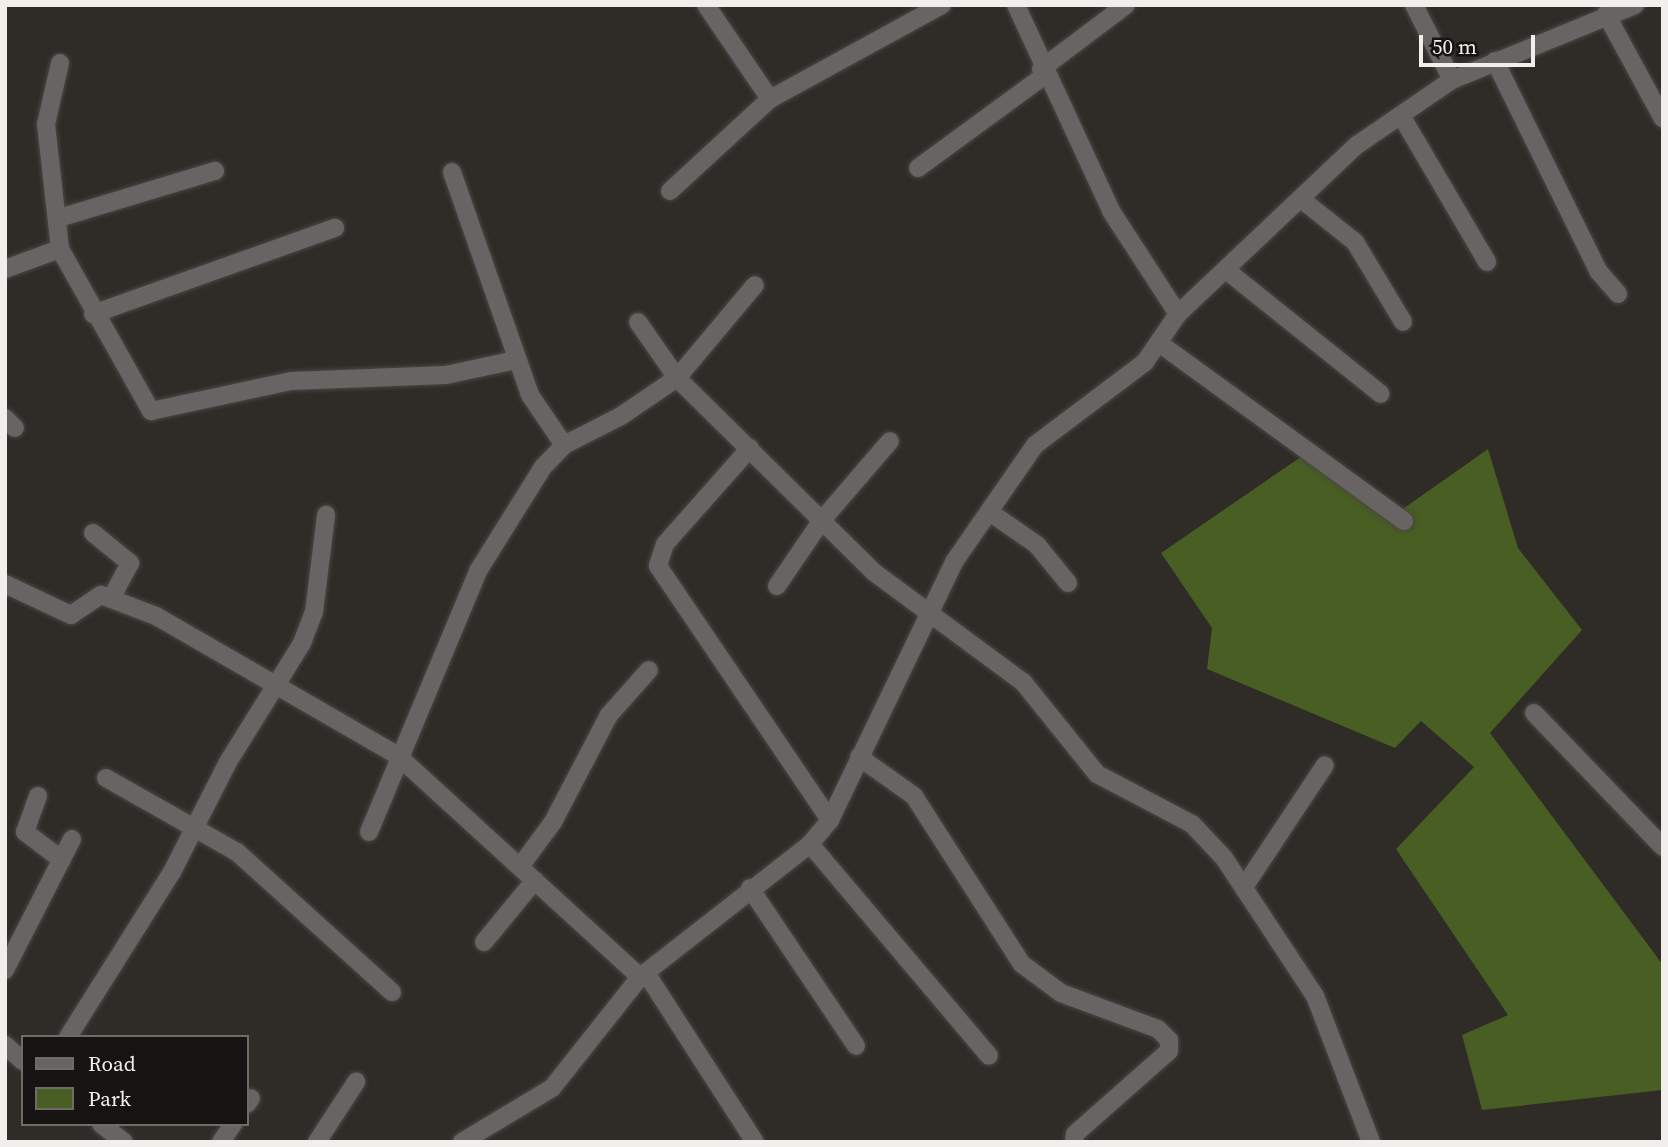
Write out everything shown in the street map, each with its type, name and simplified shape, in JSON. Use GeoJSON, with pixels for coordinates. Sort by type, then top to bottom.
{"type":"FeatureCollection","features":[{"type":"Feature","properties":{"kind":"street"},"geometry":{"type":"LineString","coordinates":[[706,5],[770,99]]}},
{"type":"Feature","properties":{"kind":"street"},"geometry":{"type":"LineString","coordinates":[[670,191],[770,99],[942,5]]}},
{"type":"Feature","properties":{"kind":"street"},"geometry":{"type":"LineString","coordinates":[[1016,5],[1043,72],[1111,211],[1178,314]]}},
{"type":"Feature","properties":{"kind":"street"},"geometry":{"type":"LineString","coordinates":[[918,168],[1126,5]]}},
{"type":"Feature","properties":{"kind":"street"},"geometry":{"type":"LineString","coordinates":[[1414,5],[1451,80]]}},
{"type":"Feature","properties":{"kind":"street"},"geometry":{"type":"LineString","coordinates":[[462,1142],[552,1088],[643,975],[750,888],[810,844],[830,820],[925,616],[1035,445],[1145,362],[1178,314],[1357,145],[1402,117],[1451,80],[1606,14],[1635,5]]}},
{"type":"Feature","properties":{"kind":"street"},"geometry":{"type":"LineString","coordinates":[[1606,14],[1663,119]]}},
{"type":"Feature","properties":{"kind":"street"},"geometry":{"type":"LineString","coordinates":[[1495,61],[1593,261],[1618,294]]}},
{"type":"Feature","properties":{"kind":"street"},"geometry":{"type":"LineString","coordinates":[[60,64],[46,124],[59,218],[60,249],[93,314],[151,411],[291,381],[446,375],[516,360]]}},
{"type":"Feature","properties":{"kind":"street"},"geometry":{"type":"LineString","coordinates":[[1402,117],[1487,262]]}},
{"type":"Feature","properties":{"kind":"street"},"geometry":{"type":"LineString","coordinates":[[59,218],[215,171]]}},
{"type":"Feature","properties":{"kind":"street"},"geometry":{"type":"LineString","coordinates":[[452,173],[516,360],[564,445]]}},
{"type":"Feature","properties":{"kind":"street"},"geometry":{"type":"LineString","coordinates":[[1301,199],[1355,243],[1404,322]]}},
{"type":"Feature","properties":{"kind":"street"},"geometry":{"type":"LineString","coordinates":[[93,314],[335,228]]}},
{"type":"Feature","properties":{"kind":"street"},"geometry":{"type":"LineString","coordinates":[[5,269],[60,249]]}},
{"type":"Feature","properties":{"kind":"street"},"geometry":{"type":"LineString","coordinates":[[1226,270],[1381,394]]}},
{"type":"Feature","properties":{"kind":"street"},"geometry":{"type":"LineString","coordinates":[[369,832],[397,755],[478,570],[564,445],[621,416],[677,378],[755,285]]}},
{"type":"Feature","properties":{"kind":"street"},"geometry":{"type":"LineString","coordinates":[[638,322],[677,378],[822,520],[925,616],[1023,682],[1097,774],[1192,824],[1244,887],[1315,996],[1371,1142]]}},
{"type":"Feature","properties":{"kind":"street"},"geometry":{"type":"LineString","coordinates":[[1159,343],[1404,521]]}},
{"type":"Feature","properties":{"kind":"street"},"geometry":{"type":"LineString","coordinates":[[777,586],[822,520],[890,441]]}},
{"type":"Feature","properties":{"kind":"street"},"geometry":{"type":"LineString","coordinates":[[750,448],[665,544],[659,566],[830,820]]}},
{"type":"Feature","properties":{"kind":"street"},"geometry":{"type":"LineString","coordinates":[[991,513],[1037,545],[1068,583]]}},
{"type":"Feature","properties":{"kind":"street"},"geometry":{"type":"LineString","coordinates":[[69,1035],[277,686],[314,612],[326,515]]}},
{"type":"Feature","properties":{"kind":"street"},"geometry":{"type":"LineString","coordinates":[[93,533],[130,563],[111,598]]}},
{"type":"Feature","properties":{"kind":"street"},"geometry":{"type":"LineString","coordinates":[[5,584],[71,615],[101,596],[111,598],[277,686],[397,755],[643,975],[755,1142]]}},
{"type":"Feature","properties":{"kind":"street"},"geometry":{"type":"LineString","coordinates":[[522,864],[552,822],[609,715],[649,670]]}},
{"type":"Feature","properties":{"kind":"street"},"geometry":{"type":"LineString","coordinates":[[1534,713],[1663,847]]}},
{"type":"Feature","properties":{"kind":"street"},"geometry":{"type":"LineString","coordinates":[[859,757],[914,796],[1022,964],[1061,993],[1158,1029],[1169,1040],[1169,1051],[1075,1134],[1074,1142]]}},
{"type":"Feature","properties":{"kind":"street"},"geometry":{"type":"LineString","coordinates":[[1244,887],[1325,765]]}},
{"type":"Feature","properties":{"kind":"street"},"geometry":{"type":"LineString","coordinates":[[106,778],[196,825],[279,886],[392,992]]}},
{"type":"Feature","properties":{"kind":"street"},"geometry":{"type":"LineString","coordinates":[[38,796],[25,832],[62,860]]}},
{"type":"Feature","properties":{"kind":"street"},"geometry":{"type":"LineString","coordinates":[[5,970],[72,839]]}},
{"type":"Feature","properties":{"kind":"street"},"geometry":{"type":"LineString","coordinates":[[810,844],[989,1056]]}},
{"type":"Feature","properties":{"kind":"street"},"geometry":{"type":"LineString","coordinates":[[484,942],[535,880]]}},
{"type":"Feature","properties":{"kind":"street"},"geometry":{"type":"LineString","coordinates":[[750,888],[856,1046]]}},
{"type":"Feature","properties":{"kind":"street"},"geometry":{"type":"LineString","coordinates":[[317,1142],[356,1082]]}},
{"type":"Feature","properties":{"kind":"street"},"geometry":{"type":"LineString","coordinates":[[104,1126],[124,1142]]}},
{"type":"Feature","properties":{"kind":"street"},"geometry":{"type":"LineString","coordinates":[[221,1142],[232,1126]]}},
{"type":"Feature","properties":{"kind":"green space"},"geometry":{"type":"Polygon","coordinates":[[[1488,449],[1518,548],[1582,630],[1490,733],[1663,965],[1663,1090],[1482,1110],[1462,1035],[1508,1015],[1396,849],[1474,767],[1421,721],[1395,748],[1207,669],[1212,628],[1161,553],[1308,452],[1397,513],[1488,449]]]}}]}
